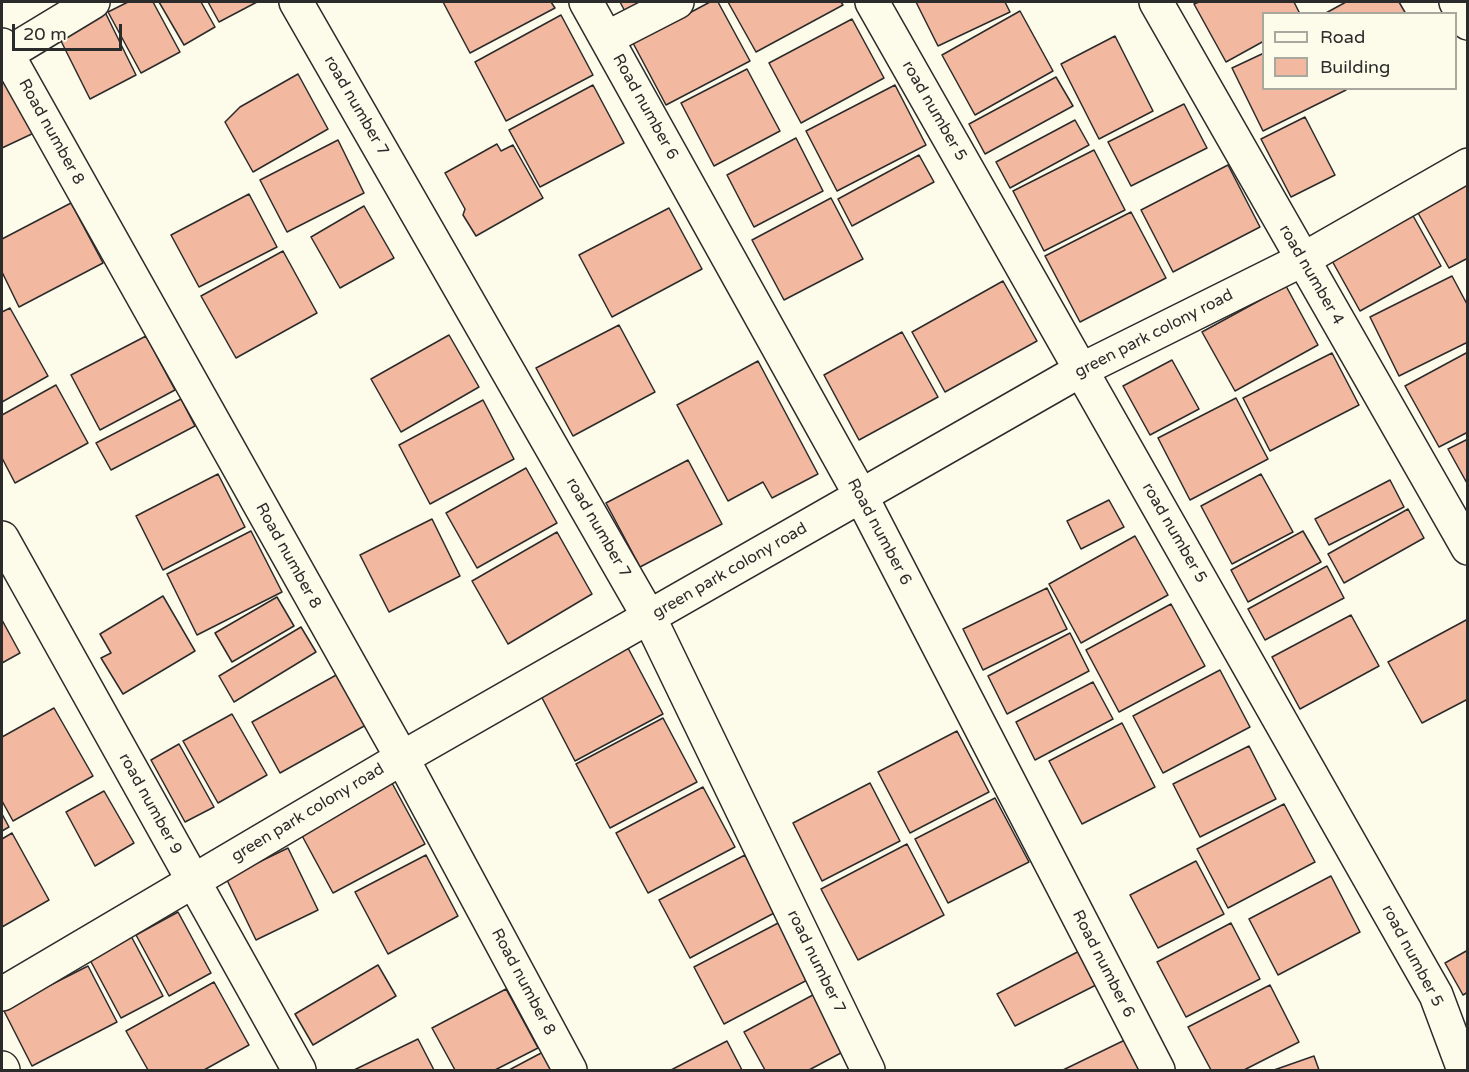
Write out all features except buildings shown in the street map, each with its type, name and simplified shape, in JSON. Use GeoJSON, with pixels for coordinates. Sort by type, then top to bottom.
{"type":"FeatureCollection","features":[{"type":"Feature","properties":{"kind":"street"},"geometry":{"type":"LineString","coordinates":[[3,52],[93,2]]}},
{"type":"Feature","properties":{"kind":"street","name":"road number 7"},"geometry":{"type":"LineString","coordinates":[[296,2],[649,617],[868,1071]]}},
{"type":"Feature","properties":{"kind":"street","name":"Road number 6"},"geometry":{"type":"LineString","coordinates":[[586,2],[861,496],[1158,1071]]}},
{"type":"Feature","properties":{"kind":"street"},"geometry":{"type":"LineString","coordinates":[[606,38],[677,2]]}},
{"type":"Feature","properties":{"kind":"street","name":"road number 5"},"geometry":{"type":"LineString","coordinates":[[872,2],[1436,995],[1464,1071]]}},
{"type":"Feature","properties":{"kind":"street","name":"road number 4"},"geometry":{"type":"LineString","coordinates":[[1156,2],[1467,548]]}},
{"type":"Feature","properties":{"kind":"street"},"geometry":{"type":"LineString","coordinates":[[1456,2],[1467,23]]}},
{"type":"Feature","properties":{"kind":"street","name":"Road number 8"},"geometry":{"type":"LineString","coordinates":[[3,52],[402,758],[570,1071]]}},
{"type":"Feature","properties":{"kind":"street","name":"green park colony road"},"geometry":{"type":"LineString","coordinates":[[2,994],[402,758],[1081,370],[1302,260],[1467,165]]}},
{"type":"Feature","properties":{"kind":"street","name":"road number 9"},"geometry":{"type":"LineString","coordinates":[[2,538],[299,1071]]}}]}
